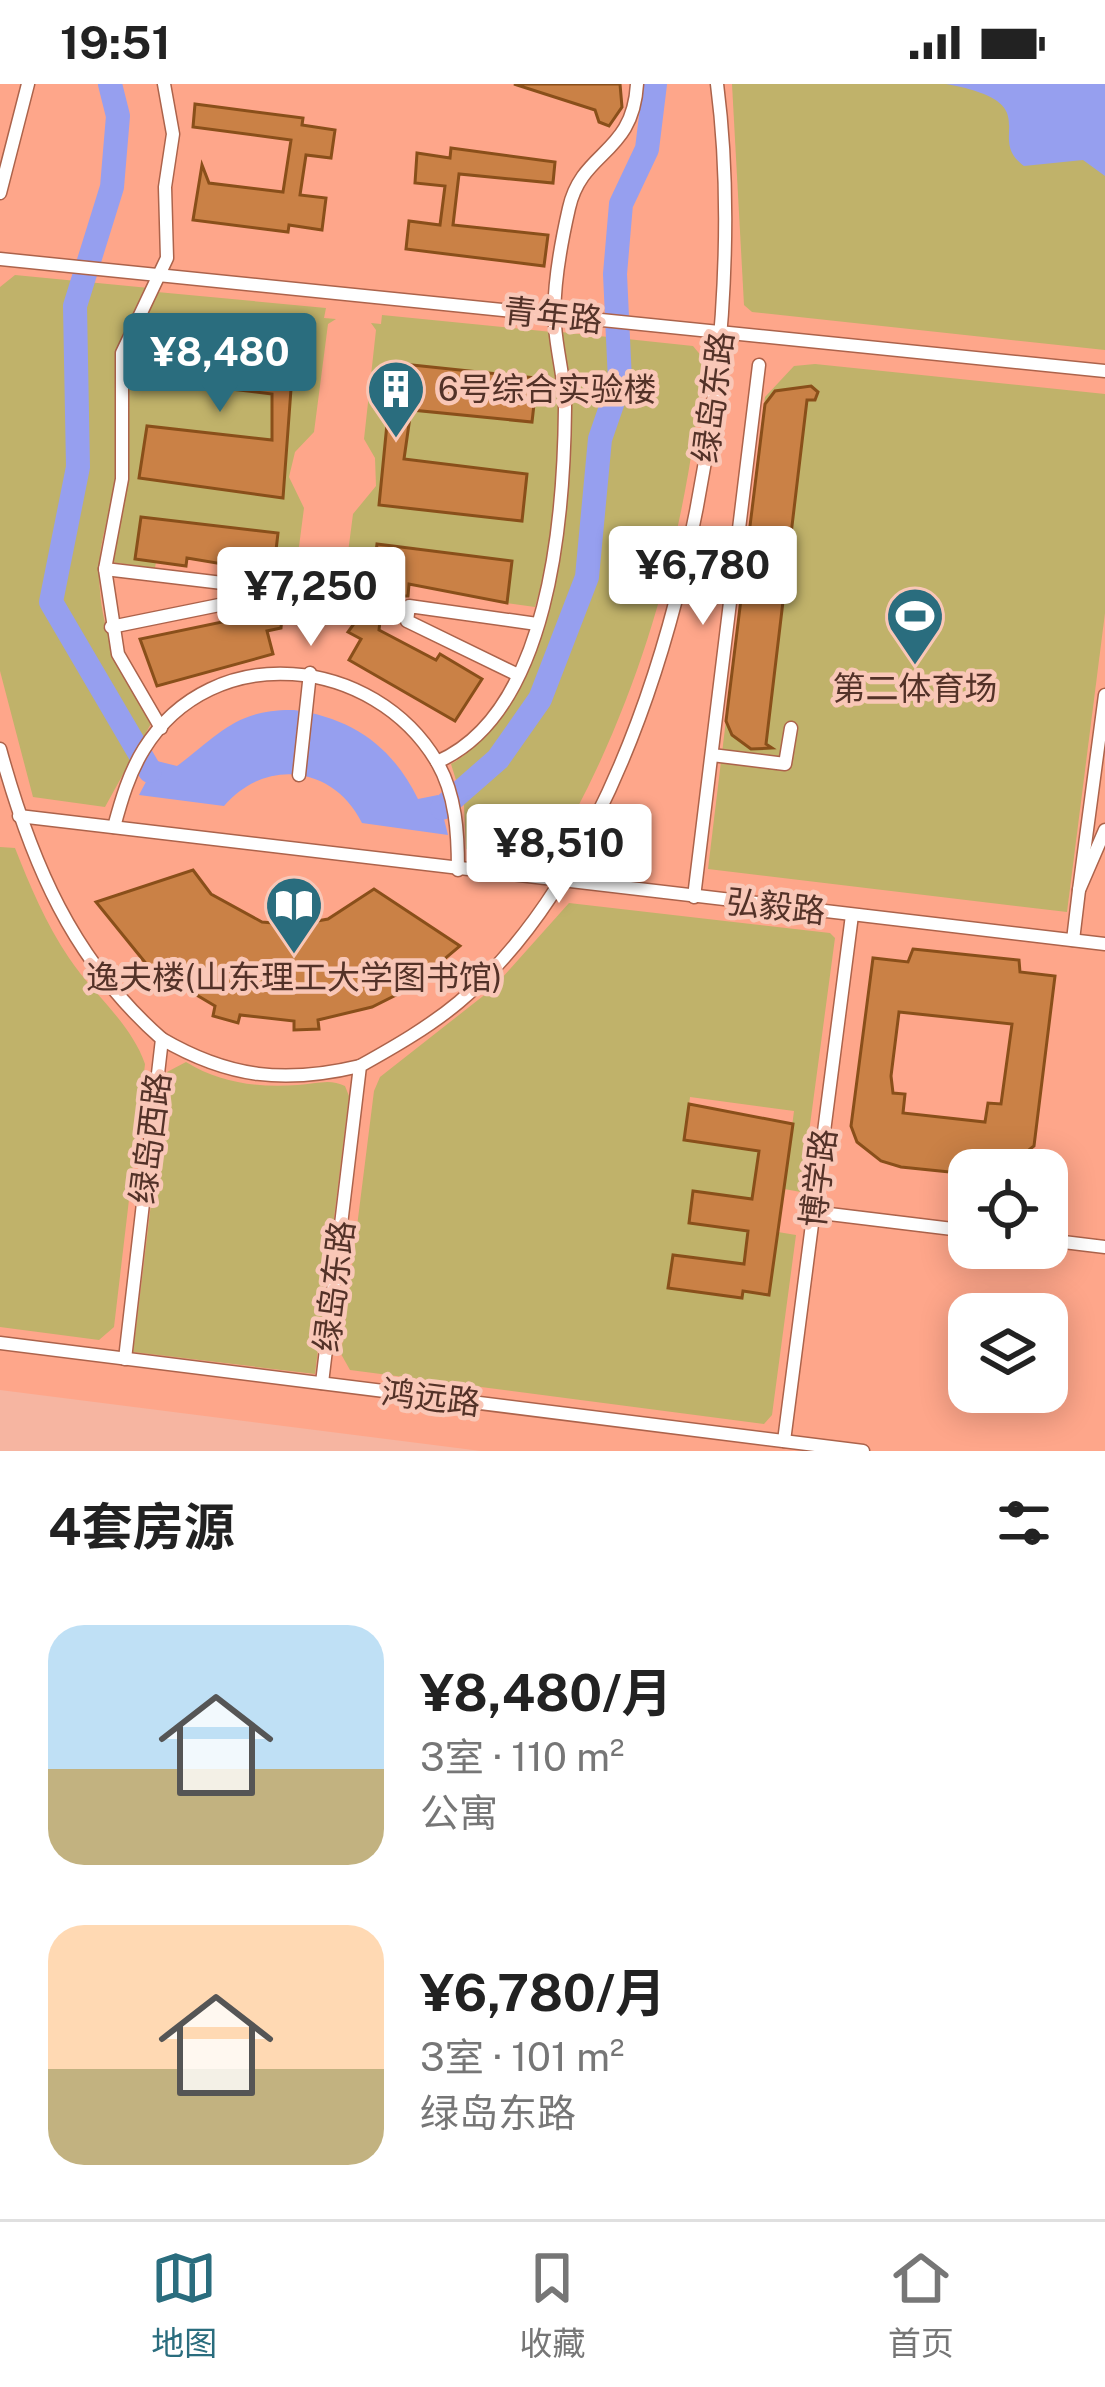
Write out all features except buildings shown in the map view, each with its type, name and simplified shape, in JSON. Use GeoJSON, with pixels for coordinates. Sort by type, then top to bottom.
{"type":"FeatureCollection","features":[{"type":"Feature","properties":{"kind":"street"},"geometry":{"type":"LineString","coordinates":[[0,193],[28,84]]}},
{"type":"Feature","properties":{"kind":"street"},"geometry":{"type":"LineString","coordinates":[[161,728],[129,679],[111,627],[105,569],[122,479],[122,353],[129,330],[162,275],[173,134],[164,84]]}},
{"type":"Feature","properties":{"kind":"street"},"geometry":{"type":"LineString","coordinates":[[437,763],[463,751],[485,730],[518,675],[537,624],[556,534],[563,452],[564,371],[555,315],[574,188],[628,128],[637,84]]}},
{"type":"Feature","properties":{"kind":"street","name":"绿岛东路"},"geometry":{"type":"LineString","coordinates":[[322,1384],[360,1066],[460,1001],[502,958],[555,881],[608,789],[658,656],[699,507],[722,332],[725,194],[717,84]]}},
{"type":"Feature","properties":{"kind":"street","name":"青年路"},"geometry":{"type":"LineString","coordinates":[[0,259],[1105,370]]}},
{"type":"Feature","properties":{"kind":"street"},"geometry":{"type":"LineString","coordinates":[[694,897],[760,365]]}},
{"type":"Feature","properties":{"kind":"street"},"geometry":{"type":"LineString","coordinates":[[105,569],[231,584],[229,603],[111,627]]}},
{"type":"Feature","properties":{"kind":"street"},"geometry":{"type":"LineString","coordinates":[[518,675],[407,621],[409,606],[537,624]]}},
{"type":"Feature","properties":{"kind":"street"},"geometry":{"type":"LineString","coordinates":[[299,775],[310,673]]}},
{"type":"Feature","properties":{"kind":"street"},"geometry":{"type":"LineString","coordinates":[[114,827],[144,748],[200,696],[240,679],[310,673],[352,686],[392,708],[437,763],[454,810],[458,870]]}},
{"type":"Feature","properties":{"kind":"street"},"geometry":{"type":"LineString","coordinates":[[1073,940],[1105,695]]}},
{"type":"Feature","properties":{"kind":"street"},"geometry":{"type":"LineString","coordinates":[[712,755],[785,764],[790,728]]}},
{"type":"Feature","properties":{"kind":"street","name":"绿岛西路"},"geometry":{"type":"LineString","coordinates":[[0,748],[19,816],[62,920],[94,969],[162,1039],[124,1359]]}},
{"type":"Feature","properties":{"kind":"street","name":"弘毅路"},"geometry":{"type":"LineString","coordinates":[[19,816],[1105,944]]}},
{"type":"Feature","properties":{"kind":"street"},"geometry":{"type":"LineString","coordinates":[[1079,890],[1105,830]]}},
{"type":"Feature","properties":{"kind":"street","name":"博学路"},"geometry":{"type":"LineString","coordinates":[[784,1441],[852,915]]}},
{"type":"Feature","properties":{"kind":"street"},"geometry":{"type":"LineString","coordinates":[[162,1039],[199,1061],[260,1077],[293,1079],[360,1066]]}},
{"type":"Feature","properties":{"kind":"street"},"geometry":{"type":"LineString","coordinates":[[813,1212],[948,1228]]}},
{"type":"Feature","properties":{"kind":"street"},"geometry":{"type":"LineString","coordinates":[[1068,1243],[1105,1247]]}},
{"type":"Feature","properties":{"kind":"street","name":"鸿远路"},"geometry":{"type":"LineString","coordinates":[[0,1343],[863,1451]]}},
{"type":"Feature","properties":{"kind":"shaded area"},"geometry":{"type":"Polygon","coordinates":[[[0,84],[1105,84],[1105,1451],[481,1451],[0,1390],[0,84]]]}},
{"type":"Feature","properties":{"kind":"shaded area"},"geometry":{"type":"Polygon","coordinates":[[[732,84],[1105,84],[1105,350],[752,312],[744,305],[732,84]]]}},
{"type":"Feature","properties":{"kind":"shaded area"},"geometry":{"type":"Polygon","coordinates":[[[15,275],[149,288],[133,315],[118,363],[116,484],[101,548],[99,580],[111,643],[153,720],[105,807],[33,797],[0,671],[0,287],[15,275]]]}},
{"type":"Feature","properties":{"kind":"shaded area"},"geometry":{"type":"Polygon","coordinates":[[[157,292],[326,308],[324,318],[336,319],[328,324],[314,432],[295,452],[289,477],[304,508],[297,562],[275,559],[277,533],[141,517],[135,559],[156,562],[155,568],[110,562],[123,373],[129,341],[157,292]]]}},
{"type":"Feature","properties":{"kind":"shaded area"},"geometry":{"type":"Polygon","coordinates":[[[382,315],[552,332],[558,470],[551,539],[535,607],[507,603],[511,561],[377,544],[374,568],[346,568],[353,514],[376,486],[375,458],[364,439],[376,330],[371,323],[381,324],[382,315]]]}},
{"type":"Feature","properties":{"kind":"shaded area"},"geometry":{"type":"Polygon","coordinates":[[[561,332],[693,346],[703,358],[686,488],[654,618],[608,743],[548,860],[466,849],[464,806],[451,764],[486,733],[515,687],[537,630],[563,500],[567,378],[561,332]]]}},
{"type":"Feature","properties":{"kind":"shaded area","name":"第二体育场"},"geometry":{"type":"Polygon","coordinates":[[[815,364],[1105,394],[1105,613],[1067,912],[708,869],[765,397],[794,366],[815,364]]]}},
{"type":"Feature","properties":{"kind":"shaded area"},"geometry":{"type":"Polygon","coordinates":[[[0,847],[15,848],[61,945],[131,1035],[145,1064],[114,1327],[99,1340],[0,1327],[0,847]]]}},
{"type":"Feature","properties":{"kind":"shaded area"},"geometry":{"type":"Polygon","coordinates":[[[569,903],[830,933],[835,938],[801,1192],[784,1189],[794,1111],[690,1097],[685,1140],[759,1151],[752,1199],[694,1191],[689,1222],[748,1231],[744,1264],[673,1255],[669,1288],[741,1298],[743,1291],[769,1295],[778,1232],[796,1235],[772,1415],[764,1424],[350,1370],[341,1354],[374,1091],[380,1077],[492,989],[569,903]]]}},
{"type":"Feature","properties":{"kind":"shaded area"},"geometry":{"type":"Polygon","coordinates":[[[186,1062],[212,1075],[254,1085],[328,1082],[345,1086],[349,1096],[315,1374],[133,1352],[167,1072],[186,1062]]]}},
{"type":"Feature","properties":{"kind":"water"},"geometry":{"type":"Polygon","coordinates":[[[946,84],[1105,84],[1105,176],[1083,160],[1024,166],[1013,155],[1009,121],[997,101],[946,84]]]}},
{"type":"Feature","properties":{"kind":"water"},"geometry":{"type":"Polygon","coordinates":[[[294,710],[352,728],[383,750],[418,799],[438,795],[448,835],[362,823],[335,789],[298,775],[259,780],[224,806],[139,795],[157,761],[177,766],[242,719],[294,710]]]}},
{"type":"Feature","properties":{"kind":"waterway"},"geometry":{"type":"LineString","coordinates":[[110,84],[118,116],[112,187],[75,306],[78,467],[51,602],[150,771]]}},
{"type":"Feature","properties":{"kind":"waterway"},"geometry":{"type":"LineString","coordinates":[[442,808],[498,759],[540,699],[587,577],[600,439],[620,381],[615,274],[621,204],[647,149],[655,84]]}},
{"type":"Feature","properties":{"kind":"place","name":"6号综合实验楼"},"geometry":{"type":"Point","coordinates":[396,440]}},
{"type":"Feature","properties":{"kind":"place","name":"第二体育场"},"geometry":{"type":"Point","coordinates":[915,667]}},
{"type":"Feature","properties":{"kind":"place","name":"逸夫楼(山东理工大学图书馆)"},"geometry":{"type":"Point","coordinates":[294,956]}}]}
